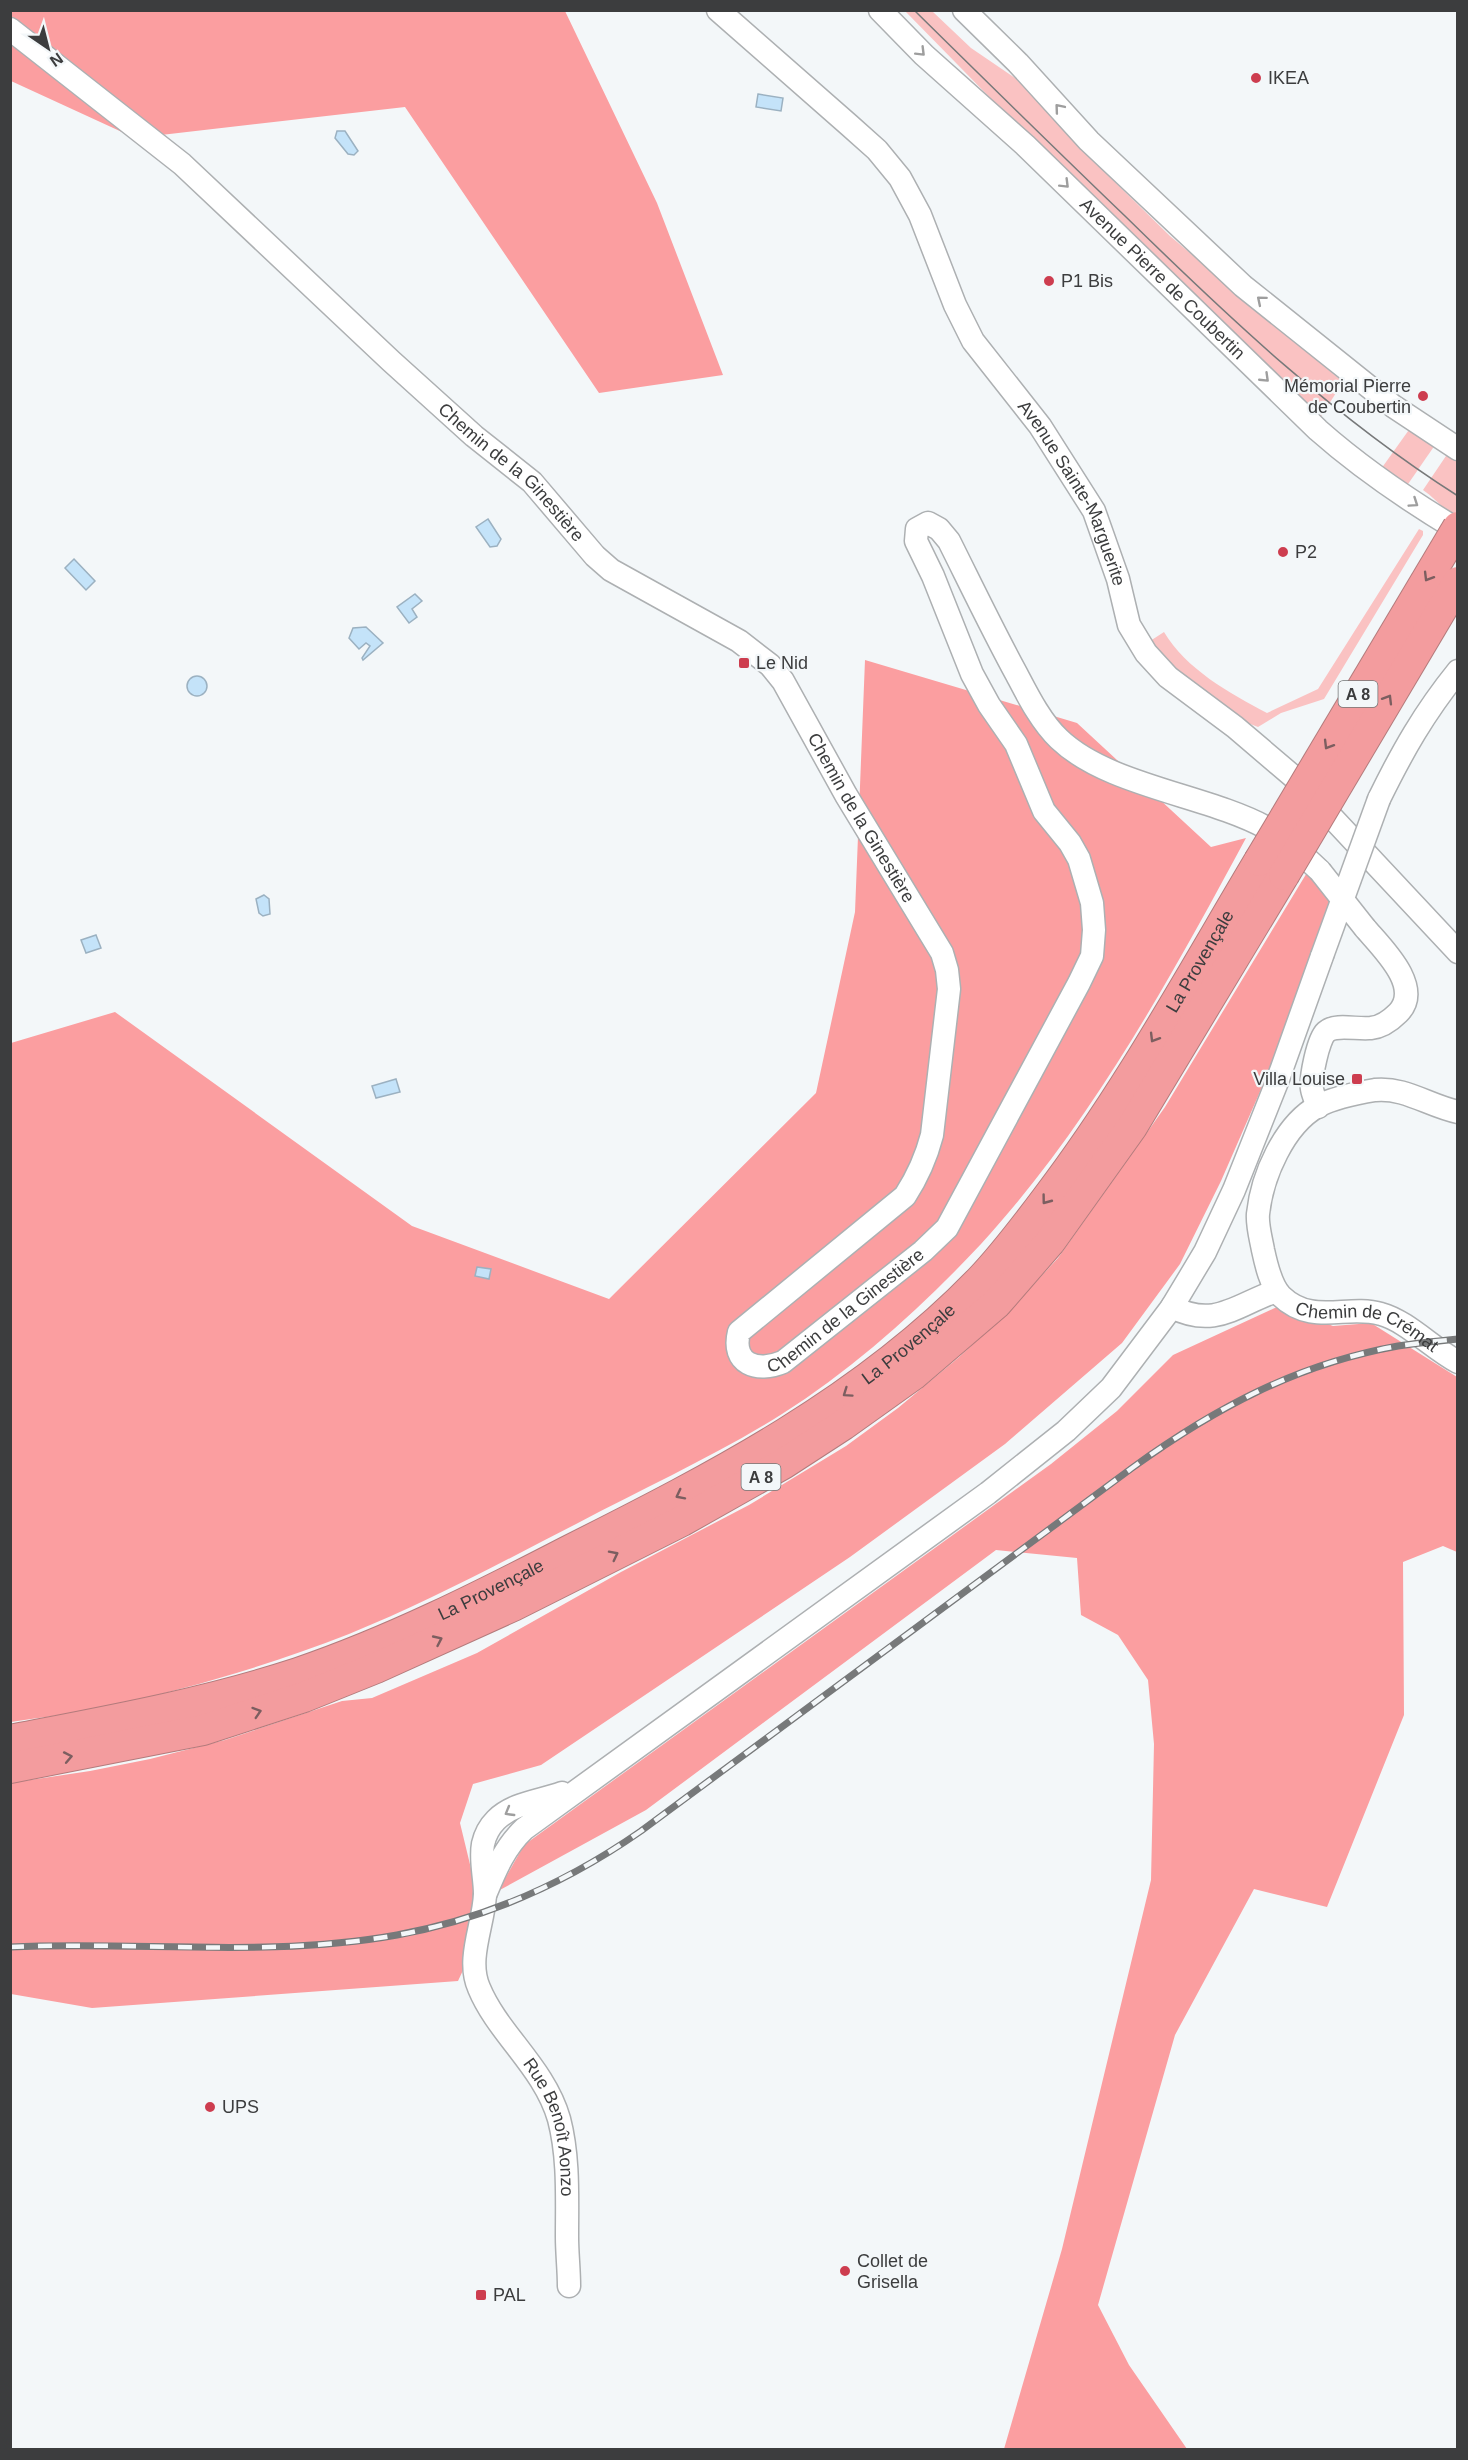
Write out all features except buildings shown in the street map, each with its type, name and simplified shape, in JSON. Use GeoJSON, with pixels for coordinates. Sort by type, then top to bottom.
{"type":"FeatureCollection","features":[{"type":"Feature","properties":{"kind":"highway","name":"La Provençale"},"geometry":{"type":"LineString","coordinates":[[10,1768],[203,1730],[376,1668],[513,1606],[682,1521],[783,1464],[843,1425],[912,1375],[997,1303],[1050,1242],[1131,1127],[1458,528]]}},
{"type":"Feature","properties":{"kind":"highway","name":"La Provençale"},"geometry":{"type":"LineString","coordinates":[[10,1740],[194,1704],[300,1672],[384,1639],[463,1605],[688,1490],[794,1430],[860,1384],[934,1324],[982,1278],[1065,1175],[1271,868],[1458,582]]}},
{"type":"Feature","properties":{"kind":"main road","name":"Avenue Sainte-Marguerite"},"geometry":{"type":"LineString","coordinates":[[718,10],[877,150],[900,178],[920,215],[955,305],[974,341],[1040,426],[1094,511],[1118,579],[1129,625],[1146,653],[1168,677],[1235,727],[1296,779],[1458,952]]}},
{"type":"Feature","properties":{"kind":"main road","name":"Avenue Pierre de Coubertin"},"geometry":{"type":"LineString","coordinates":[[880,10],[924,55],[988,109],[1318,430],[1351,459],[1424,510],[1458,528]]}},
{"type":"Feature","properties":{"kind":"main road"},"geometry":{"type":"LineString","coordinates":[[964,10],[1025,71],[1089,141],[1243,285],[1393,406],[1458,449]]}},
{"type":"Feature","properties":{"kind":"main road","name":"Chemin de la Ginestière"},"geometry":{"type":"LineString","coordinates":[[10,29],[182,164],[391,361],[474,436],[532,482],[611,570],[739,641],[770,665],[783,681],[846,795],[942,953],[947,970],[948,1004],[932,1135],[922,1167],[905,1196],[740,1332],[737,1342],[739,1350],[752,1366],[762,1368],[783,1362],[923,1251],[947,1228],[991,1151],[1092,956],[1094,930],[1092,903],[1079,859],[1070,843],[1044,811],[1016,744],[989,705],[972,674],[933,576],[916,541],[917,529],[928,523],[939,529],[950,541],[1026,693],[1059,739],[1085,757],[1114,772],[1238,815],[1266,828],[1295,848],[1320,871],[1400,972],[1406,984],[1407,998],[1402,1009],[1384,1024],[1371,1028],[1335,1029],[1326,1032],[1322,1038],[1311,1078],[1318,1107]]}},
{"type":"Feature","properties":{"kind":"main road"},"geometry":{"type":"LineString","coordinates":[[1458,671],[1434,701],[1407,742],[1379,799],[1277,1082],[1234,1190],[1205,1252],[1178,1298],[1188,1315],[1202,1318],[1214,1317],[1276,1291],[1264,1255],[1258,1215],[1271,1168],[1285,1138],[1300,1121],[1318,1107],[1361,1093],[1389,1089],[1402,1091],[1458,1112]]}},
{"type":"Feature","properties":{"kind":"main road","name":"Chemin de Crémat"},"geometry":{"type":"LineString","coordinates":[[1276,1291],[1292,1304],[1316,1312],[1330,1314],[1365,1311],[1383,1314],[1458,1362]]}},
{"type":"Feature","properties":{"kind":"main road","name":"Rue Benoît Aonzo"},"geometry":{"type":"LineString","coordinates":[[568,2286],[567,2192],[564,2142],[559,2117],[533,2065],[492,2011],[478,1986],[476,1955],[485,1895],[512,1840],[583,1785],[988,1493],[1066,1431],[1111,1388],[1178,1298]]}},
{"type":"Feature","properties":{"kind":"shaded area"},"geometry":{"type":"Polygon","coordinates":[[[11,11],[565,11],[657,203],[723,375],[599,393],[405,107],[135,138],[11,81],[11,11]]]}},
{"type":"Feature","properties":{"kind":"shaded area"},"geometry":{"type":"Polygon","coordinates":[[[905,11],[932,11],[971,48],[1024,84],[1076,144],[1170,236],[1343,382],[1320,418],[1008,116],[905,11]]]}},
{"type":"Feature","properties":{"kind":"shaded area"},"geometry":{"type":"Polygon","coordinates":[[[1411,427],[1435,445],[1406,487],[1381,469],[1411,427]]]}},
{"type":"Feature","properties":{"kind":"shaded area"},"geometry":{"type":"Polygon","coordinates":[[[1448,453],[1457,459],[1457,518],[1423,490],[1448,453]]]}},
{"type":"Feature","properties":{"kind":"shaded area"},"geometry":{"type":"Polygon","coordinates":[[[1419,529],[1423,531],[1423,535],[1324,699],[1281,713],[1258,727],[1235,718],[1159,659],[1147,643],[1164,632],[1196,669],[1267,713],[1318,689],[1419,529]]]}},
{"type":"Feature","properties":{"kind":"shaded area"},"geometry":{"type":"Polygon","coordinates":[[[865,660],[1077,723],[1211,847],[1246,838],[1188,944],[1126,1049],[1058,1150],[1021,1198],[981,1244],[935,1291],[836,1377],[782,1414],[681,1470],[493,1567],[349,1634],[259,1666],[167,1692],[70,1714],[11,1722],[11,1043],[115,1012],[412,1226],[609,1299],[816,1093],[855,912],[865,660]]]}},
{"type":"Feature","properties":{"kind":"shaded area"},"geometry":{"type":"Polygon","coordinates":[[[1308,871],[1330,900],[1294,1014],[1221,1181],[1180,1264],[1122,1343],[1005,1444],[850,1557],[541,1765],[473,1784],[460,1823],[475,1885],[465,1966],[458,1981],[92,2008],[11,1994],[10,1783],[150,1759],[225,1740],[342,1701],[372,1698],[477,1653],[621,1572],[749,1505],[846,1446],[898,1408],[958,1358],[1010,1310],[1058,1258],[1165,1107],[1308,871]]]}},
{"type":"Feature","properties":{"kind":"shaded area"},"geometry":{"type":"Polygon","coordinates":[[[1279,1306],[1333,1326],[1371,1323],[1457,1377],[1457,1552],[1443,1546],[1403,1562],[1404,1715],[1327,1907],[1254,1889],[1175,2035],[1098,2305],[1129,2365],[1187,2449],[1004,2449],[1062,2249],[1151,1880],[1154,1744],[1148,1680],[1118,1635],[1081,1615],[1077,1558],[996,1550],[646,1810],[498,1891],[524,1845],[1051,1464],[1117,1411],[1173,1355],[1279,1306]]]}},
{"type":"Feature","properties":{"kind":"water"},"geometry":{"type":"Polygon","coordinates":[[[758,94],[783,98],[781,111],[756,107],[758,94]]]}},
{"type":"Feature","properties":{"kind":"water"},"geometry":{"type":"Polygon","coordinates":[[[337,131],[345,131],[358,151],[354,155],[348,154],[335,138],[337,131]]]}},
{"type":"Feature","properties":{"kind":"water"},"geometry":{"type":"Polygon","coordinates":[[[488,519],[501,539],[497,546],[490,547],[476,527],[488,519]]]}},
{"type":"Feature","properties":{"kind":"water"},"geometry":{"type":"Polygon","coordinates":[[[74,559],[95,581],[86,590],[65,568],[74,559]]]}},
{"type":"Feature","properties":{"kind":"water"},"geometry":{"type":"Polygon","coordinates":[[[415,594],[422,601],[412,609],[417,617],[409,623],[397,607],[415,594]]]}},
{"type":"Feature","properties":{"kind":"water"},"geometry":{"type":"Polygon","coordinates":[[[366,627],[383,643],[363,660],[370,646],[366,643],[359,649],[349,638],[353,628],[366,627]]]}},
{"type":"Feature","properties":{"kind":"water"},"geometry":{"type":"Polygon","coordinates":[[[197,676],[204,679],[207,686],[204,693],[197,696],[190,693],[187,686],[190,679],[197,676]]]}},
{"type":"Feature","properties":{"kind":"water"},"geometry":{"type":"Polygon","coordinates":[[[264,895],[269,899],[270,914],[263,916],[259,913],[256,899],[264,895]]]}},
{"type":"Feature","properties":{"kind":"water"},"geometry":{"type":"Polygon","coordinates":[[[96,935],[101,948],[86,953],[81,940],[96,935]]]}},
{"type":"Feature","properties":{"kind":"water"},"geometry":{"type":"Polygon","coordinates":[[[396,1079],[400,1092],[376,1098],[372,1086],[396,1079]]]}},
{"type":"Feature","properties":{"kind":"water"},"geometry":{"type":"Polygon","coordinates":[[[477,1267],[491,1269],[489,1279],[475,1276],[477,1267]]]}},
{"type":"Feature","properties":{"kind":"tram line"},"geometry":{"type":"LineString","coordinates":[[914,10],[1164,254],[1284,365],[1369,434],[1458,496]]}},
{"type":"Feature","properties":{"kind":"railway"},"geometry":{"type":"LineString","coordinates":[[10,1947],[253,1947],[349,1942],[430,1928],[494,1909],[525,1896],[584,1867],[641,1831],[1132,1468],[1194,1426],[1258,1391],[1326,1364],[1398,1346],[1458,1339]]}},
{"type":"Feature","properties":{"kind":"place","name":"IKEA"},"geometry":{"type":"Point","coordinates":[1256,78]}},
{"type":"Feature","properties":{"kind":"place","name":"P1 Bis"},"geometry":{"type":"Point","coordinates":[1049,281]}},
{"type":"Feature","properties":{"kind":"place","name":"Mémorial Pierre de Coubertin"},"geometry":{"type":"Point","coordinates":[1423,396]}},
{"type":"Feature","properties":{"kind":"place","name":"P2"},"geometry":{"type":"Point","coordinates":[1283,552]}},
{"type":"Feature","properties":{"kind":"place","name":"Le Nid"},"geometry":{"type":"Point","coordinates":[744,663]}},
{"type":"Feature","properties":{"kind":"place","name":"Villa Louise"},"geometry":{"type":"Point","coordinates":[1357,1079]}},
{"type":"Feature","properties":{"kind":"place","name":"UPS"},"geometry":{"type":"Point","coordinates":[210,2107]}},
{"type":"Feature","properties":{"kind":"place","name":"Collet de Grisella"},"geometry":{"type":"Point","coordinates":[845,2271]}},
{"type":"Feature","properties":{"kind":"place","name":"PAL"},"geometry":{"type":"Point","coordinates":[481,2295]}}]}
